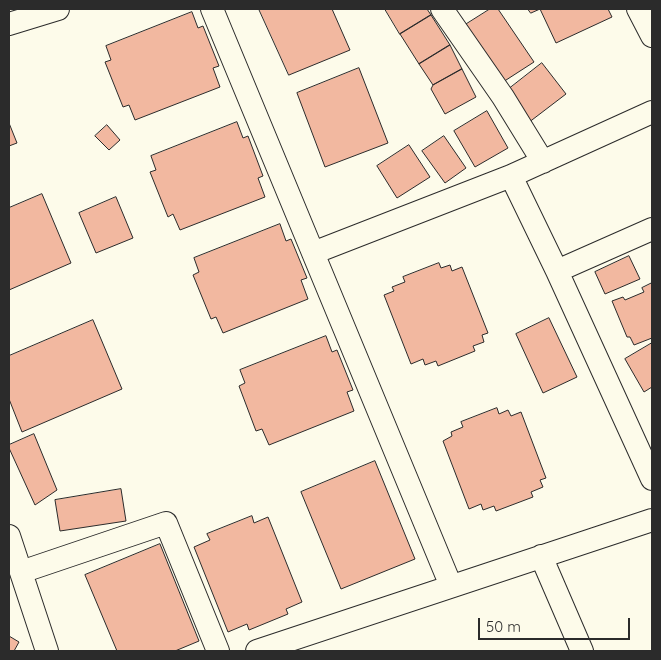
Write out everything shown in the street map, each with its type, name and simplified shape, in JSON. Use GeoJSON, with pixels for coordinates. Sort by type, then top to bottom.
{"type":"FeatureCollection","features":[{"type":"Feature","properties":{"kind":"street"},"geometry":{"type":"LineString","coordinates":[[9,24],[58,9]]}},
{"type":"Feature","properties":{"kind":"street"},"geometry":{"type":"LineString","coordinates":[[212,9],[451,586]]}},
{"type":"Feature","properties":{"kind":"street"},"geometry":{"type":"LineString","coordinates":[[442,9],[503,97],[543,162]]}},
{"type":"Feature","properties":{"kind":"street"},"geometry":{"type":"LineString","coordinates":[[638,9],[652,36]]}},
{"type":"Feature","properties":{"kind":"street"},"geometry":{"type":"LineString","coordinates":[[313,253],[511,176],[652,112]]}},
{"type":"Feature","properties":{"kind":"street"},"geometry":{"type":"LineString","coordinates":[[511,176],[557,270],[652,479]]}},
{"type":"Feature","properties":{"kind":"street"},"geometry":{"type":"LineString","coordinates":[[557,270],[652,229]]}},
{"type":"Feature","properties":{"kind":"street"},"geometry":{"type":"LineString","coordinates":[[258,651],[652,520]]}},
{"type":"Feature","properties":{"kind":"street"},"geometry":{"type":"LineString","coordinates":[[21,572],[166,523],[218,651]]}},
{"type":"Feature","properties":{"kind":"street"},"geometry":{"type":"LineString","coordinates":[[9,536],[47,651]]}},
{"type":"Feature","properties":{"kind":"street"},"geometry":{"type":"LineString","coordinates":[[541,556],[582,651]]}},
{"type":"Feature","properties":{"kind":"building"},"geometry":{"type":"Polygon","coordinates":[[[259,9],[332,9],[350,50],[289,75],[259,9]]]}},
{"type":"Feature","properties":{"kind":"building"},"geometry":{"type":"Polygon","coordinates":[[[385,9],[427,9],[431,15],[400,34],[385,9]]]}},
{"type":"Feature","properties":{"kind":"building"},"geometry":{"type":"Polygon","coordinates":[[[490,9],[498,9],[534,62],[503,82],[465,25],[490,9]]]}},
{"type":"Feature","properties":{"kind":"building"},"geometry":{"type":"Polygon","coordinates":[[[528,9],[540,9],[531,13],[528,9]]]}},
{"type":"Feature","properties":{"kind":"building"},"geometry":{"type":"Polygon","coordinates":[[[540,9],[608,9],[612,17],[556,43],[540,9]]]}},
{"type":"Feature","properties":{"kind":"building"},"geometry":{"type":"Polygon","coordinates":[[[192,12],[198,28],[203,26],[219,66],[213,68],[220,87],[135,120],[129,105],[123,107],[105,62],[111,60],[106,46],[192,12]]]}},
{"type":"Feature","properties":{"kind":"building"},"geometry":{"type":"Polygon","coordinates":[[[431,15],[450,45],[419,64],[400,34],[431,15]]]}},
{"type":"Feature","properties":{"kind":"building"},"geometry":{"type":"Polygon","coordinates":[[[450,45],[462,69],[433,85],[419,64],[450,45]]]}},
{"type":"Feature","properties":{"kind":"building"},"geometry":{"type":"Polygon","coordinates":[[[542,63],[566,94],[528,123],[505,92],[542,63]]]}},
{"type":"Feature","properties":{"kind":"building"},"geometry":{"type":"Polygon","coordinates":[[[359,68],[388,143],[325,167],[297,93],[359,68]]]}},
{"type":"Feature","properties":{"kind":"building"},"geometry":{"type":"Polygon","coordinates":[[[462,69],[476,97],[445,114],[431,89],[433,85],[462,69]]]}},
{"type":"Feature","properties":{"kind":"building"},"geometry":{"type":"Polygon","coordinates":[[[487,111],[508,148],[475,167],[454,131],[487,111]]]}},
{"type":"Feature","properties":{"kind":"building"},"geometry":{"type":"Polygon","coordinates":[[[237,122],[243,138],[248,136],[263,176],[258,178],[265,197],[180,230],[173,214],[168,217],[150,172],[156,170],[151,156],[237,122]]]}},
{"type":"Feature","properties":{"kind":"building"},"geometry":{"type":"Polygon","coordinates":[[[9,123],[17,143],[9,146],[9,123]]]}},
{"type":"Feature","properties":{"kind":"building"},"geometry":{"type":"Polygon","coordinates":[[[107,125],[120,140],[109,150],[95,136],[107,125]]]}},
{"type":"Feature","properties":{"kind":"building"},"geometry":{"type":"Polygon","coordinates":[[[444,136],[466,168],[445,183],[422,151],[444,136]]]}},
{"type":"Feature","properties":{"kind":"building"},"geometry":{"type":"Polygon","coordinates":[[[409,145],[430,177],[397,198],[377,166],[409,145]]]}},
{"type":"Feature","properties":{"kind":"building"},"geometry":{"type":"Polygon","coordinates":[[[42,194],[71,263],[9,290],[9,208],[42,194]]]}},
{"type":"Feature","properties":{"kind":"building"},"geometry":{"type":"Polygon","coordinates":[[[116,197],[133,238],[96,253],[79,213],[116,197]]]}},
{"type":"Feature","properties":{"kind":"building"},"geometry":{"type":"Polygon","coordinates":[[[280,224],[286,241],[291,239],[307,278],[301,280],[308,299],[223,333],[216,317],[211,319],[193,275],[199,272],[194,258],[280,224]]]}},
{"type":"Feature","properties":{"kind":"building"},"geometry":{"type":"Polygon","coordinates":[[[629,256],[640,279],[605,294],[595,272],[629,256]]]}},
{"type":"Feature","properties":{"kind":"building"},"geometry":{"type":"Polygon","coordinates":[[[439,263],[441,268],[450,265],[452,271],[462,267],[488,333],[482,335],[484,342],[473,346],[475,351],[438,366],[436,361],[425,365],[423,359],[411,364],[384,295],[394,291],[392,287],[405,282],[403,277],[439,263]]]}},
{"type":"Feature","properties":{"kind":"building"},"geometry":{"type":"Polygon","coordinates":[[[652,283],[652,338],[634,345],[630,337],[627,337],[612,301],[623,297],[625,300],[644,292],[642,288],[652,283]]]}},
{"type":"Feature","properties":{"kind":"building"},"geometry":{"type":"Polygon","coordinates":[[[549,318],[577,377],[543,393],[516,334],[549,318]]]}},
{"type":"Feature","properties":{"kind":"building"},"geometry":{"type":"Polygon","coordinates":[[[93,320],[122,389],[22,432],[9,399],[9,356],[93,320]]]}},
{"type":"Feature","properties":{"kind":"building"},"geometry":{"type":"Polygon","coordinates":[[[326,336],[332,352],[337,350],[353,390],[347,392],[354,411],[269,445],[262,429],[256,431],[239,386],[245,383],[240,370],[326,336]]]}},
{"type":"Feature","properties":{"kind":"building"},"geometry":{"type":"Polygon","coordinates":[[[652,343],[652,387],[644,392],[625,359],[652,343]]]}},
{"type":"Feature","properties":{"kind":"building"},"geometry":{"type":"Polygon","coordinates":[[[497,408],[499,414],[508,410],[511,416],[521,412],[546,478],[540,480],[543,487],[531,492],[533,497],[496,511],[494,506],[483,510],[481,504],[469,509],[443,441],[452,436],[451,432],[463,427],[461,422],[497,408]]]}},
{"type":"Feature","properties":{"kind":"building"},"geometry":{"type":"Polygon","coordinates":[[[34,434],[57,490],[35,505],[9,448],[9,445],[34,434]]]}},
{"type":"Feature","properties":{"kind":"building"},"geometry":{"type":"Polygon","coordinates":[[[375,461],[415,559],[341,589],[301,492],[375,461]]]}},
{"type":"Feature","properties":{"kind":"building"},"geometry":{"type":"Polygon","coordinates":[[[121,489],[126,521],[60,531],[55,500],[121,489]]]}},
{"type":"Feature","properties":{"kind":"building"},"geometry":{"type":"Polygon","coordinates":[[[252,516],[254,523],[268,517],[302,602],[286,609],[288,614],[249,630],[247,624],[228,632],[194,547],[210,540],[207,534],[252,516]]]}},
{"type":"Feature","properties":{"kind":"building"},"geometry":{"type":"Polygon","coordinates":[[[160,544],[199,641],[175,651],[117,651],[85,575],[160,544]]]}},
{"type":"Feature","properties":{"kind":"building"},"geometry":{"type":"Polygon","coordinates":[[[9,636],[19,642],[14,651],[9,651],[9,636]]]}}]}
